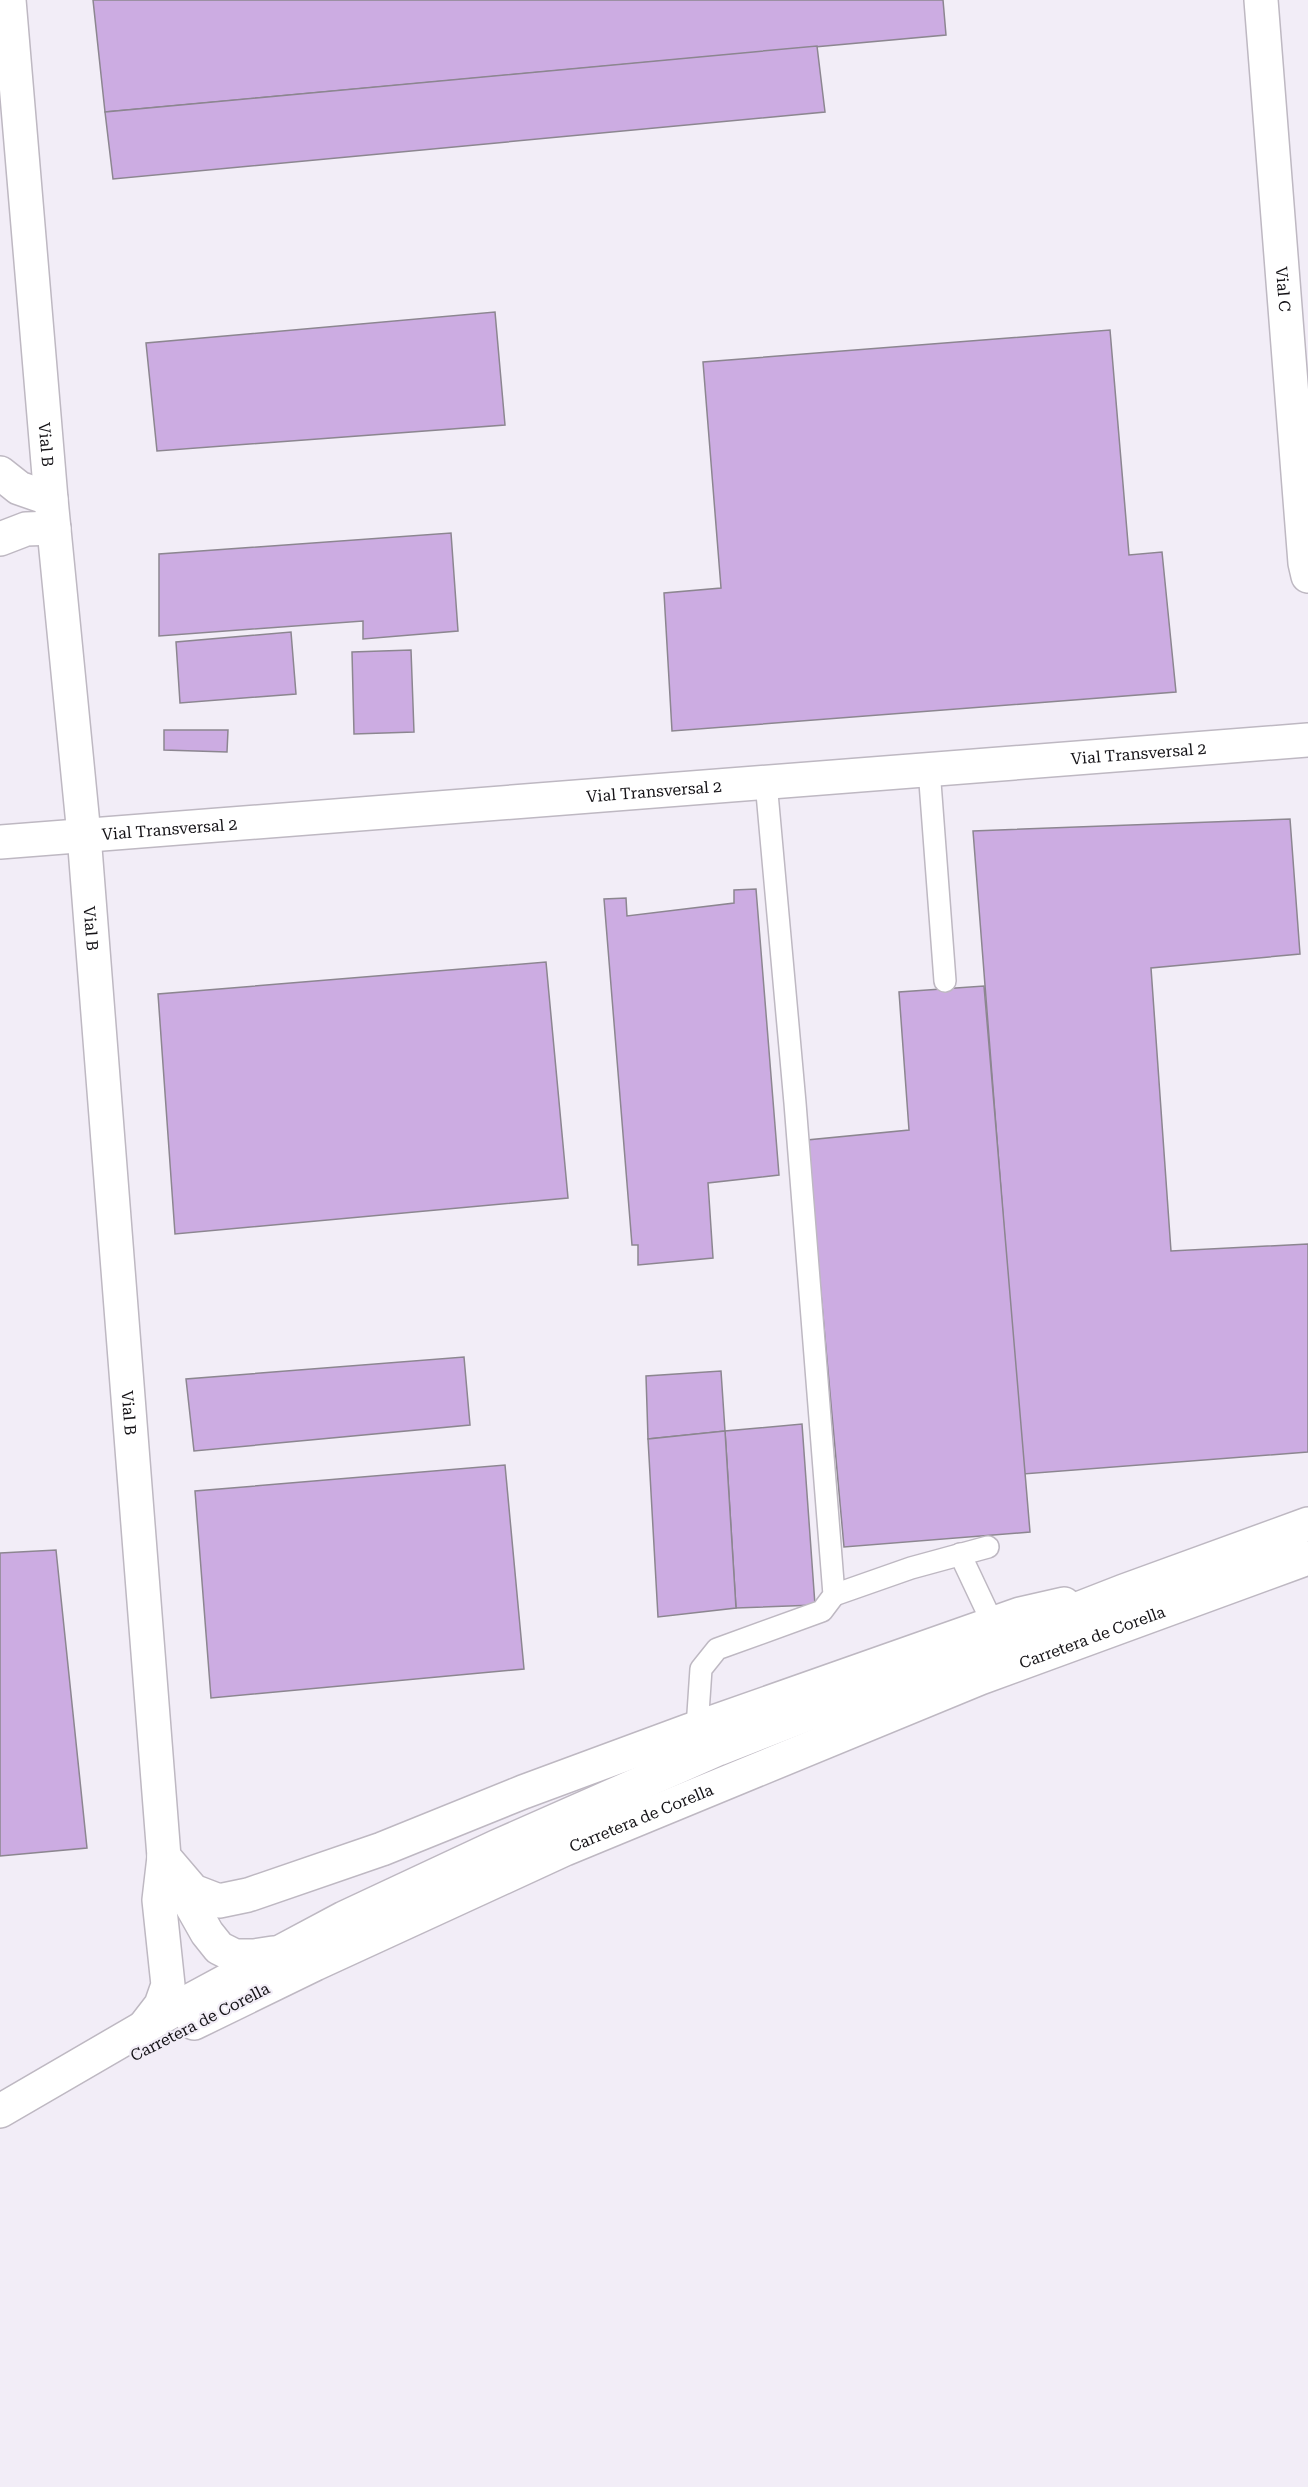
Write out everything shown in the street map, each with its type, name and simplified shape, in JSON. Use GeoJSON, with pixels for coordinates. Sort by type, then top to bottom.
{"type":"FeatureCollection","features":[{"type":"Feature","properties":{"kind":"street","name":"Vial B"},"geometry":{"type":"LineString","coordinates":[[9,0],[52,513],[84,835],[164,1857]]}},
{"type":"Feature","properties":{"kind":"street","name":"Vial C"},"geometry":{"type":"LineString","coordinates":[[1261,0],[1305,563],[1308,576]]}},
{"type":"Feature","properties":{"kind":"street"},"geometry":{"type":"LineString","coordinates":[[0,473],[52,513],[26,529],[0,539]]}},
{"type":"Feature","properties":{"kind":"street","name":"Vial Transversal 2"},"geometry":{"type":"LineString","coordinates":[[0,842],[1308,740]]}},
{"type":"Feature","properties":{"kind":"street","name":"Carretera de Corella"},"geometry":{"type":"LineString","coordinates":[[0,2111],[282,1951],[498,1846],[718,1749],[1124,1591],[1308,1524]]}},
{"type":"Feature","properties":{"kind":"street","name":"Carretera de Corella"},"geometry":{"type":"LineString","coordinates":[[0,2134],[161,2039],[315,1964],[566,1849],[980,1678],[1308,1558]]}},
{"type":"Feature","properties":{"kind":"street","name":"Carretera de Corella"},"geometry":{"type":"LineString","coordinates":[[164,1857],[193,1891],[219,1901],[248,1895],[382,1849],[523,1792],[697,1728],[1020,1614],[1124,1591]]}},
{"type":"Feature","properties":{"kind":"street"},"geometry":{"type":"LineString","coordinates":[[398,1893],[434,1866],[497,1832],[585,1791],[736,1726],[745,1712]]}},
{"type":"Feature","properties":{"kind":"street"},"geometry":{"type":"LineString","coordinates":[[164,1857],[207,1933],[219,1948],[235,1956],[254,1956],[282,1951]]}},
{"type":"Feature","properties":{"kind":"street"},"geometry":{"type":"LineString","coordinates":[[143,2028],[161,2006],[168,1985],[159,1900],[164,1857]]}},
{"type":"Feature","properties":{"kind":"lane"},"geometry":{"type":"LineString","coordinates":[[930,769],[945,981]]}},
{"type":"Feature","properties":{"kind":"lane"},"geometry":{"type":"LineString","coordinates":[[766,782],[795,1103],[834,1595]]}},
{"type":"Feature","properties":{"kind":"lane"},"geometry":{"type":"LineString","coordinates":[[697,1728],[701,1669],[717,1649],[822,1611],[834,1595],[911,1568],[988,1547]]}},
{"type":"Feature","properties":{"kind":"lane"},"geometry":{"type":"LineString","coordinates":[[960,1554],[993,1624]]}},
{"type":"Feature","properties":{"kind":"building"},"geometry":{"type":"Polygon","coordinates":[[[93,0],[943,0],[946,35],[105,112],[93,0]]]}},
{"type":"Feature","properties":{"kind":"building"},"geometry":{"type":"Polygon","coordinates":[[[817,46],[825,112],[113,179],[105,112],[817,46]]]}},
{"type":"Feature","properties":{"kind":"building"},"geometry":{"type":"Polygon","coordinates":[[[495,312],[505,425],[157,451],[146,343],[495,312]]]}},
{"type":"Feature","properties":{"kind":"building"},"geometry":{"type":"Polygon","coordinates":[[[1110,330],[1129,555],[1162,552],[1176,692],[672,731],[664,593],[721,588],[703,362],[1110,330]]]}},
{"type":"Feature","properties":{"kind":"building"},"geometry":{"type":"Polygon","coordinates":[[[451,533],[458,631],[363,639],[363,621],[159,636],[159,554],[451,533]]]}},
{"type":"Feature","properties":{"kind":"building"},"geometry":{"type":"Polygon","coordinates":[[[291,632],[296,694],[180,703],[176,642],[291,632]]]}},
{"type":"Feature","properties":{"kind":"building"},"geometry":{"type":"Polygon","coordinates":[[[411,650],[414,732],[354,734],[352,652],[411,650]]]}},
{"type":"Feature","properties":{"kind":"building"},"geometry":{"type":"Polygon","coordinates":[[[164,730],[228,730],[227,752],[164,750],[164,730]]]}},
{"type":"Feature","properties":{"kind":"building"},"geometry":{"type":"Polygon","coordinates":[[[1290,819],[1300,954],[1151,968],[1171,1251],[1308,1244],[1308,1452],[1023,1474],[973,831],[1290,819]]]}},
{"type":"Feature","properties":{"kind":"building"},"geometry":{"type":"Polygon","coordinates":[[[756,889],[779,1175],[708,1183],[713,1258],[638,1265],[638,1245],[632,1245],[604,899],[626,898],[627,916],[734,903],[734,890],[756,889]]]}},
{"type":"Feature","properties":{"kind":"building"},"geometry":{"type":"Polygon","coordinates":[[[546,962],[568,1198],[175,1234],[158,994],[546,962]]]}},
{"type":"Feature","properties":{"kind":"building"},"geometry":{"type":"Polygon","coordinates":[[[984,986],[1030,1532],[844,1547],[807,1140],[909,1130],[899,992],[984,986]]]}},
{"type":"Feature","properties":{"kind":"building"},"geometry":{"type":"Polygon","coordinates":[[[464,1357],[470,1425],[194,1451],[186,1379],[464,1357]]]}},
{"type":"Feature","properties":{"kind":"building"},"geometry":{"type":"Polygon","coordinates":[[[721,1371],[725,1431],[648,1439],[646,1376],[721,1371]]]}},
{"type":"Feature","properties":{"kind":"building"},"geometry":{"type":"Polygon","coordinates":[[[802,1424],[815,1605],[736,1608],[725,1431],[802,1424]]]}},
{"type":"Feature","properties":{"kind":"building"},"geometry":{"type":"Polygon","coordinates":[[[725,1431],[736,1608],[658,1617],[648,1439],[725,1431]]]}},
{"type":"Feature","properties":{"kind":"building"},"geometry":{"type":"Polygon","coordinates":[[[505,1465],[524,1669],[211,1698],[195,1491],[505,1465]]]}},
{"type":"Feature","properties":{"kind":"building"},"geometry":{"type":"Polygon","coordinates":[[[56,1550],[87,1848],[0,1856],[0,1553],[56,1550]]]}}]}
